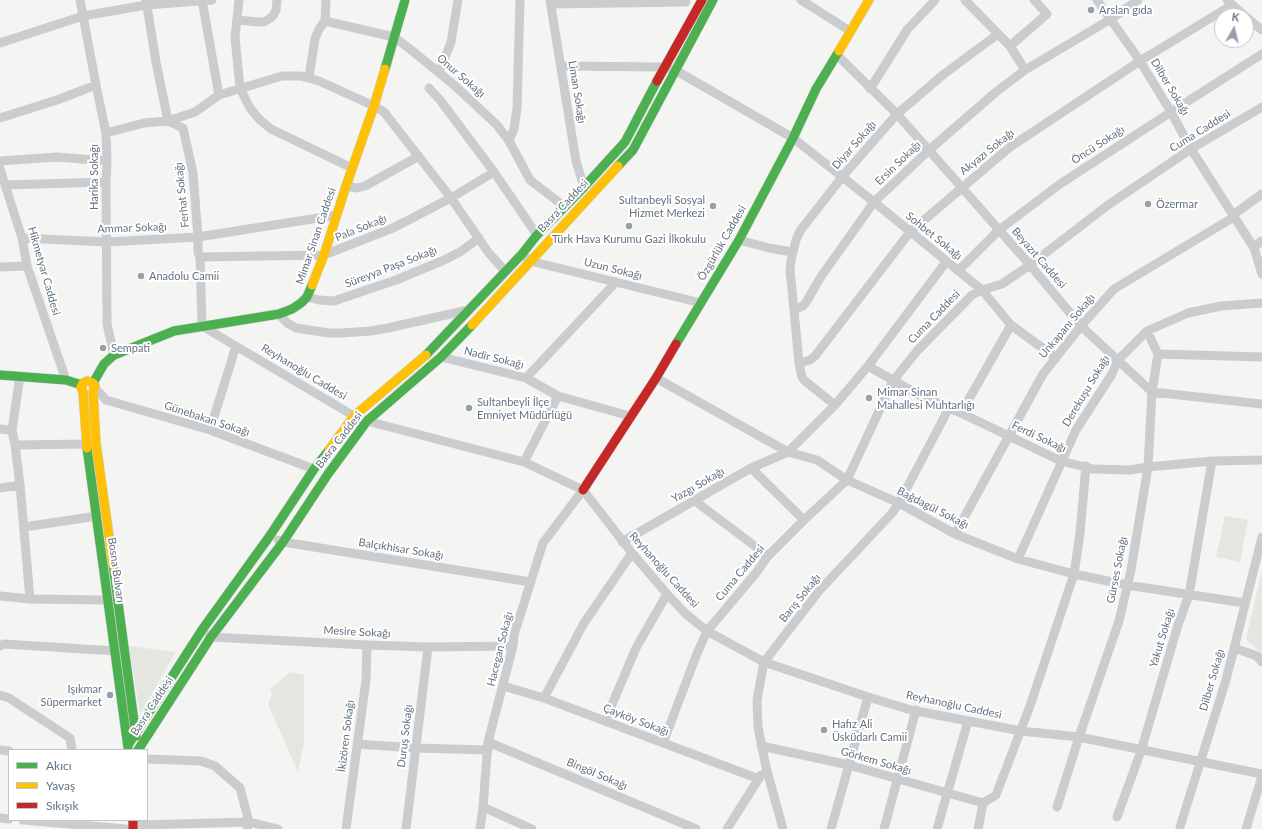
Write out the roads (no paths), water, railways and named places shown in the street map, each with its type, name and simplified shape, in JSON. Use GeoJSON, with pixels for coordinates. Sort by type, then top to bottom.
{"type":"FeatureCollection","features":[{"type":"Feature","properties":{"kind":"main road","name":"Mimar Sinan Caddesi"},"geometry":{"type":"LineString","coordinates":[[94,388],[104,364],[114,355],[174,331],[279,314],[292,309],[301,303],[307,296],[324,255],[374,106],[405,0]]}},
{"type":"Feature","properties":{"kind":"main road","name":"Basra Caddesi"},"geometry":{"type":"LineString","coordinates":[[139,749],[211,637],[283,542],[328,474],[367,421],[441,357],[633,150],[714,0]]}},
{"type":"Feature","properties":{"kind":"main road","name":"Özgürlük Caddesi"},"geometry":{"type":"LineString","coordinates":[[583,490],[656,378],[739,240],[793,138],[816,89],[869,0]]}},
{"type":"Feature","properties":{"kind":"main road","name":"Basra Caddesi"},"geometry":{"type":"LineString","coordinates":[[128,747],[202,630],[269,537],[314,469],[354,416],[422,358],[522,254],[537,235],[625,142],[664,67],[700,4]]}},
{"type":"Feature","properties":{"kind":"main road"},"geometry":{"type":"LineString","coordinates":[[0,374],[66,380],[82,388],[87,381],[94,388]]}},
{"type":"Feature","properties":{"kind":"main road","name":"Bosna Bulvarı"},"geometry":{"type":"LineString","coordinates":[[82,388],[86,444],[116,651],[128,747]]}},
{"type":"Feature","properties":{"kind":"main road","name":"Bosna Bulvarı"},"geometry":{"type":"LineString","coordinates":[[94,388],[96,443],[138,749]]}},
{"type":"Feature","properties":{"kind":"street","name":"Harika Sokağı"},"geometry":{"type":"LineString","coordinates":[[80,0],[106,133],[107,324],[114,355]]}},
{"type":"Feature","properties":{"kind":"street"},"geometry":{"type":"LineString","coordinates":[[202,0],[219,95]]}},
{"type":"Feature","properties":{"kind":"street"},"geometry":{"type":"LineString","coordinates":[[0,43],[83,16],[146,2],[212,0]]}},
{"type":"Feature","properties":{"kind":"street"},"geometry":{"type":"LineString","coordinates":[[239,0],[235,37],[240,88],[250,108],[259,119],[271,129],[352,168]]}},
{"type":"Feature","properties":{"kind":"street"},"geometry":{"type":"LineString","coordinates":[[237,20],[264,22],[273,16],[276,10],[277,0]]}},
{"type":"Feature","properties":{"kind":"street"},"geometry":{"type":"LineString","coordinates":[[309,77],[315,39],[325,22],[326,0]]}},
{"type":"Feature","properties":{"kind":"street"},"geometry":{"type":"LineString","coordinates":[[439,73],[451,42],[458,0]]}},
{"type":"Feature","properties":{"kind":"street"},"geometry":{"type":"LineString","coordinates":[[509,141],[514,129],[517,108],[520,0]]}},
{"type":"Feature","properties":{"kind":"street"},"geometry":{"type":"LineString","coordinates":[[801,0],[850,31]]}},
{"type":"Feature","properties":{"kind":"street"},"geometry":{"type":"LineString","coordinates":[[870,89],[907,30],[935,0]]}},
{"type":"Feature","properties":{"kind":"street"},"geometry":{"type":"LineString","coordinates":[[965,0],[1010,46],[1026,70]]}},
{"type":"Feature","properties":{"kind":"street"},"geometry":{"type":"LineString","coordinates":[[1010,46],[1047,14],[1034,0]]}},
{"type":"Feature","properties":{"kind":"street","name":"Dilber Sokağı"},"geometry":{"type":"LineString","coordinates":[[1097,0],[1140,61],[1171,112],[1191,149],[1254,248],[1262,274]]}},
{"type":"Feature","properties":{"kind":"street","name":"Ersin Sokağı"},"geometry":{"type":"LineString","coordinates":[[794,310],[803,306],[807,301],[820,278],[874,202],[928,151],[996,92],[1026,70],[1111,19],[1138,0]]}},
{"type":"Feature","properties":{"kind":"street"},"geometry":{"type":"LineString","coordinates":[[551,2],[686,1],[700,4],[706,14]]}},
{"type":"Feature","properties":{"kind":"street"},"geometry":{"type":"LineString","coordinates":[[146,2],[168,121]]}},
{"type":"Feature","properties":{"kind":"street","name":"Liman Sokağı"},"geometry":{"type":"LineString","coordinates":[[551,2],[576,160],[584,187]]}},
{"type":"Feature","properties":{"kind":"street","name":"Akyazı Sokağı"},"geometry":{"type":"LineString","coordinates":[[799,364],[810,360],[815,356],[910,232],[1010,147],[1230,2]]}},
{"type":"Feature","properties":{"kind":"street","name":"Onur Sokağı"},"geometry":{"type":"LineString","coordinates":[[325,22],[394,37],[410,49],[454,85],[497,125],[509,141],[530,180],[564,207]]}},
{"type":"Feature","properties":{"kind":"street"},"geometry":{"type":"LineString","coordinates":[[1254,23],[1262,30]]}},
{"type":"Feature","properties":{"kind":"street","name":"Diyar Sokağı"},"geometry":{"type":"LineString","coordinates":[[794,310],[790,270],[792,252],[800,231],[842,177],[897,114],[944,74],[998,34]]}},
{"type":"Feature","properties":{"kind":"street","name":"Beyazıt Caddesi"},"geometry":{"type":"LineString","coordinates":[[837,54],[870,89],[897,114],[1030,265],[1081,326],[1152,392]]}},
{"type":"Feature","properties":{"kind":"street","name":"Öncü Sokağı"},"geometry":{"type":"LineString","coordinates":[[958,271],[999,230],[1060,184],[1262,54]]}},
{"type":"Feature","properties":{"kind":"street","name":"Sohbet Sokağı"},"geometry":{"type":"LineString","coordinates":[[561,66],[664,67],[675,70],[793,138],[982,290],[1011,325],[1056,358]]}},
{"type":"Feature","properties":{"kind":"street"},"geometry":{"type":"LineString","coordinates":[[106,133],[144,123],[168,121],[195,112],[219,95],[282,76],[292,75],[309,77],[374,106],[384,112],[451,198],[488,252],[506,271]]}},
{"type":"Feature","properties":{"kind":"street"},"geometry":{"type":"LineString","coordinates":[[0,118],[96,86]]}},
{"type":"Feature","properties":{"kind":"street"},"geometry":{"type":"LineString","coordinates":[[429,88],[440,100],[494,172],[537,235]]}},
{"type":"Feature","properties":{"kind":"street","name":"Cuma Caddesi"},"geometry":{"type":"LineString","coordinates":[[663,744],[707,631],[756,573],[768,556],[847,480],[893,381],[917,351],[972,295],[982,290],[1002,284],[1030,265],[1108,205],[1191,149],[1262,107]]}},
{"type":"Feature","properties":{"kind":"street","name":"Ferhat Sokağı"},"geometry":{"type":"LineString","coordinates":[[168,121],[183,128],[193,173],[198,253],[200,257],[202,326]]}},
{"type":"Feature","properties":{"kind":"street"},"geometry":{"type":"LineString","coordinates":[[346,186],[357,188],[365,186],[418,156]]}},
{"type":"Feature","properties":{"kind":"street"},"geometry":{"type":"LineString","coordinates":[[0,161],[57,157],[107,161]]}},
{"type":"Feature","properties":{"kind":"street","name":"Hikmetyar Caddesi"},"geometry":{"type":"LineString","coordinates":[[0,169],[22,238],[27,266],[66,380]]}},
{"type":"Feature","properties":{"kind":"street","name":"Pala Sokağı"},"geometry":{"type":"LineString","coordinates":[[200,257],[324,255],[393,228],[451,198],[494,172]]}},
{"type":"Feature","properties":{"kind":"street"},"geometry":{"type":"LineString","coordinates":[[5,185],[106,182]]}},
{"type":"Feature","properties":{"kind":"street","name":"Unkapanı Sokağı"},"geometry":{"type":"LineString","coordinates":[[955,534],[1043,374],[1081,326],[1114,289],[1234,217],[1237,212],[1262,194]]}},
{"type":"Feature","properties":{"kind":"street","name":"Ammar Sokağı"},"geometry":{"type":"LineString","coordinates":[[22,238],[107,242],[198,237],[337,215]]}},
{"type":"Feature","properties":{"kind":"street","name":"Süreyya Paşa Sokağı"},"geometry":{"type":"LineString","coordinates":[[307,296],[319,300],[334,301],[414,273],[442,261],[460,252],[479,238]]}},
{"type":"Feature","properties":{"kind":"street"},"geometry":{"type":"LineString","coordinates":[[739,240],[792,252]]}},
{"type":"Feature","properties":{"kind":"street"},"geometry":{"type":"LineString","coordinates":[[1254,248],[1262,241]]}},
{"type":"Feature","properties":{"kind":"street","name":"Uzun Sokağı"},"geometry":{"type":"LineString","coordinates":[[522,254],[530,261],[701,303]]}},
{"type":"Feature","properties":{"kind":"street"},"geometry":{"type":"LineString","coordinates":[[788,452],[835,405],[868,366],[946,262]]}},
{"type":"Feature","properties":{"kind":"street"},"geometry":{"type":"LineString","coordinates":[[0,267],[27,266]]}},
{"type":"Feature","properties":{"kind":"street"},"geometry":{"type":"LineString","coordinates":[[526,378],[616,282]]}},
{"type":"Feature","properties":{"kind":"street","name":"Derekuşu Sokağı"},"geometry":{"type":"LineString","coordinates":[[1018,559],[1076,430],[1112,374],[1118,360],[1147,331],[1188,313],[1221,306],[1262,303]]}},
{"type":"Feature","properties":{"kind":"street"},"geometry":{"type":"LineString","coordinates":[[279,314],[287,323],[296,328],[329,333],[342,333],[372,331],[468,310]]}},
{"type":"Feature","properties":{"kind":"street"},"geometry":{"type":"LineString","coordinates":[[794,310],[800,372],[805,381],[835,405]]}},
{"type":"Feature","properties":{"kind":"street"},"geometry":{"type":"LineString","coordinates":[[961,413],[1011,325]]}},
{"type":"Feature","properties":{"kind":"street","name":"Reyhanoğlu Caddesi"},"geometry":{"type":"LineString","coordinates":[[202,326],[354,416],[367,421],[524,462],[583,490],[622,542],[686,614],[707,631],[764,662],[868,697],[916,710],[1021,731],[1079,737],[1262,775]]}},
{"type":"Feature","properties":{"kind":"street"},"geometry":{"type":"LineString","coordinates":[[1147,331],[1158,354],[1262,357]]}},
{"type":"Feature","properties":{"kind":"street"},"geometry":{"type":"LineString","coordinates":[[210,430],[236,346]]}},
{"type":"Feature","properties":{"kind":"street","name":"Gürses Sokağı"},"geometry":{"type":"LineString","coordinates":[[1057,807],[1079,737],[1119,621],[1131,570],[1148,467],[1152,392],[1158,354]]}},
{"type":"Feature","properties":{"kind":"street","name":"Nadir Sokağı"},"geometry":{"type":"LineString","coordinates":[[441,357],[526,378],[558,396],[630,416]]}},
{"type":"Feature","properties":{"kind":"street","name":"Ferdi Sokağı"},"geometry":{"type":"LineString","coordinates":[[868,366],[921,396],[961,413],[1061,461],[1086,466],[1093,469],[1130,470],[1212,461],[1262,460]]}},
{"type":"Feature","properties":{"kind":"street"},"geometry":{"type":"LineString","coordinates":[[20,376],[12,430],[20,485],[30,599]]}},
{"type":"Feature","properties":{"kind":"street","name":"Bağdagül Sokağı"},"geometry":{"type":"LineString","coordinates":[[656,378],[788,452],[817,460],[847,480],[898,503],[955,534],[1018,559],[1127,586],[1245,603]]}},
{"type":"Feature","properties":{"kind":"street","name":"Günebakan Sokağı"},"geometry":{"type":"LineString","coordinates":[[94,388],[106,400],[210,430],[314,469]]}},
{"type":"Feature","properties":{"kind":"street"},"geometry":{"type":"LineString","coordinates":[[1152,392],[1262,404]]}},
{"type":"Feature","properties":{"kind":"street"},"geometry":{"type":"LineString","coordinates":[[524,462],[558,396]]}},
{"type":"Feature","properties":{"kind":"street","name":"Barış Sokağı"},"geometry":{"type":"LineString","coordinates":[[783,829],[761,746],[758,726],[756,700],[764,662],[819,591],[893,512],[949,408]]}},
{"type":"Feature","properties":{"kind":"street"},"geometry":{"type":"LineString","coordinates":[[0,429],[12,430]]}},
{"type":"Feature","properties":{"kind":"street"},"geometry":{"type":"LineString","coordinates":[[15,445],[86,444]]}},
{"type":"Feature","properties":{"kind":"street","name":"Yazgı Sokağı"},"geometry":{"type":"LineString","coordinates":[[622,542],[751,468],[788,452]]}},
{"type":"Feature","properties":{"kind":"street","name":"Yakut Sokağı"},"geometry":{"type":"LineString","coordinates":[[1117,817],[1141,751],[1178,625],[1189,595],[1212,461]]}},
{"type":"Feature","properties":{"kind":"street"},"geometry":{"type":"LineString","coordinates":[[978,829],[984,803],[996,796],[1021,731],[1074,574],[1080,533],[1086,466]]}},
{"type":"Feature","properties":{"kind":"street"},"geometry":{"type":"LineString","coordinates":[[751,468],[804,520]]}},
{"type":"Feature","properties":{"kind":"street"},"geometry":{"type":"LineString","coordinates":[[0,488],[20,485]]}},
{"type":"Feature","properties":{"kind":"street","name":"Hacegan Sokağı"},"geometry":{"type":"LineString","coordinates":[[480,829],[488,746],[514,635],[543,543],[583,490]]}},
{"type":"Feature","properties":{"kind":"street"},"geometry":{"type":"LineString","coordinates":[[695,501],[768,556]]}},
{"type":"Feature","properties":{"kind":"street"},"geometry":{"type":"LineString","coordinates":[[24,527],[97,516]]}},
{"type":"Feature","properties":{"kind":"street","name":"Balçıkhisar Sokağı"},"geometry":{"type":"LineString","coordinates":[[269,537],[283,542],[531,582]]}},
{"type":"Feature","properties":{"kind":"street","name":"Dilber Sokağı"},"geometry":{"type":"LineString","coordinates":[[1180,828],[1226,680],[1262,537]]}},
{"type":"Feature","properties":{"kind":"street"},"geometry":{"type":"LineString","coordinates":[[544,698],[584,623],[632,553]]}},
{"type":"Feature","properties":{"kind":"street"},"geometry":{"type":"LineString","coordinates":[[605,721],[636,648],[667,594]]}},
{"type":"Feature","properties":{"kind":"street"},"geometry":{"type":"LineString","coordinates":[[0,596],[30,599],[108,600]]}},
{"type":"Feature","properties":{"kind":"street"},"geometry":{"type":"LineString","coordinates":[[202,630],[211,637]]}},
{"type":"Feature","properties":{"kind":"street","name":"Mesire Sokağı"},"geometry":{"type":"LineString","coordinates":[[211,637],[428,647],[512,646]]}},
{"type":"Feature","properties":{"kind":"street"},"geometry":{"type":"LineString","coordinates":[[1,644],[116,651]]}},
{"type":"Feature","properties":{"kind":"street","name":"İkizören Sokağı"},"geometry":{"type":"LineString","coordinates":[[346,829],[366,680],[367,645]]}},
{"type":"Feature","properties":{"kind":"street","name":"Duruş Sokağı"},"geometry":{"type":"LineString","coordinates":[[406,829],[428,647]]}},
{"type":"Feature","properties":{"kind":"street"},"geometry":{"type":"LineString","coordinates":[[1234,648],[1257,656],[1262,662]]}},
{"type":"Feature","properties":{"kind":"street","name":"Çayköy Sokağı"},"geometry":{"type":"LineString","coordinates":[[503,686],[544,698],[663,744],[759,778]]}},
{"type":"Feature","properties":{"kind":"street"},"geometry":{"type":"LineString","coordinates":[[0,695],[9,698],[70,738],[72,749]]}},
{"type":"Feature","properties":{"kind":"street"},"geometry":{"type":"LineString","coordinates":[[831,829],[868,697]]}},
{"type":"Feature","properties":{"kind":"street"},"geometry":{"type":"LineString","coordinates":[[884,829],[916,710]]}},
{"type":"Feature","properties":{"kind":"street"},"geometry":{"type":"LineString","coordinates":[[937,829],[968,721]]}},
{"type":"Feature","properties":{"kind":"street"},"geometry":{"type":"LineString","coordinates":[[357,744],[415,748],[488,746]]}},
{"type":"Feature","properties":{"kind":"street","name":"Bingöl Sokağı"},"geometry":{"type":"LineString","coordinates":[[488,746],[696,829]]}},
{"type":"Feature","properties":{"kind":"street","name":"Görkem Sokağı"},"geometry":{"type":"LineString","coordinates":[[761,746],[849,765],[947,794],[984,803]]}},
{"type":"Feature","properties":{"kind":"street"},"geometry":{"type":"LineString","coordinates":[[148,759],[201,761],[215,766],[240,788],[248,826]]}},
{"type":"Feature","properties":{"kind":"street"},"geometry":{"type":"LineString","coordinates":[[727,829],[766,766]]}},
{"type":"Feature","properties":{"kind":"street"},"geometry":{"type":"LineString","coordinates":[[1246,829],[1262,775]]}},
{"type":"Feature","properties":{"kind":"street"},"geometry":{"type":"LineString","coordinates":[[483,807],[532,829]]}},
{"type":"Feature","properties":{"kind":"street"},"geometry":{"type":"LineString","coordinates":[[34,821],[126,829]]}},
{"type":"Feature","properties":{"kind":"street"},"geometry":{"type":"LineString","coordinates":[[137,825],[248,826],[278,829]]}},
{"type":"Feature","properties":{"kind":"place","name":"Arslan gıda"},"geometry":{"type":"Point","coordinates":[1091,10]}},
{"type":"Feature","properties":{"kind":"place","name":"Özermar"},"geometry":{"type":"Point","coordinates":[1148,204]}},
{"type":"Feature","properties":{"kind":"place","name":"Sultanbeyli Sosyal Hizmet Merkezi"},"geometry":{"type":"Point","coordinates":[713,206]}},
{"type":"Feature","properties":{"kind":"place","name":"Türk Hava Kurumu Gazi İlkokulu"},"geometry":{"type":"Point","coordinates":[629,226]}},
{"type":"Feature","properties":{"kind":"place","name":"Anadolu Camii"},"geometry":{"type":"Point","coordinates":[141,276]}},
{"type":"Feature","properties":{"kind":"place","name":"Sempati"},"geometry":{"type":"Point","coordinates":[103,348]}},
{"type":"Feature","properties":{"kind":"place","name":"Mimar Sinan Mahallesi Muhtarlığı"},"geometry":{"type":"Point","coordinates":[869,398]}},
{"type":"Feature","properties":{"kind":"place","name":"Sultanbeyli İlçe Emniyet Müdürlüğü"},"geometry":{"type":"Point","coordinates":[469,408]}},
{"type":"Feature","properties":{"kind":"place","name":"Işıkmar Süpermarket"},"geometry":{"type":"Point","coordinates":[110,695]}},
{"type":"Feature","properties":{"kind":"place","name":"Hafız Ali Üsküdarlı Camii"},"geometry":{"type":"Point","coordinates":[824,730]}}]}
